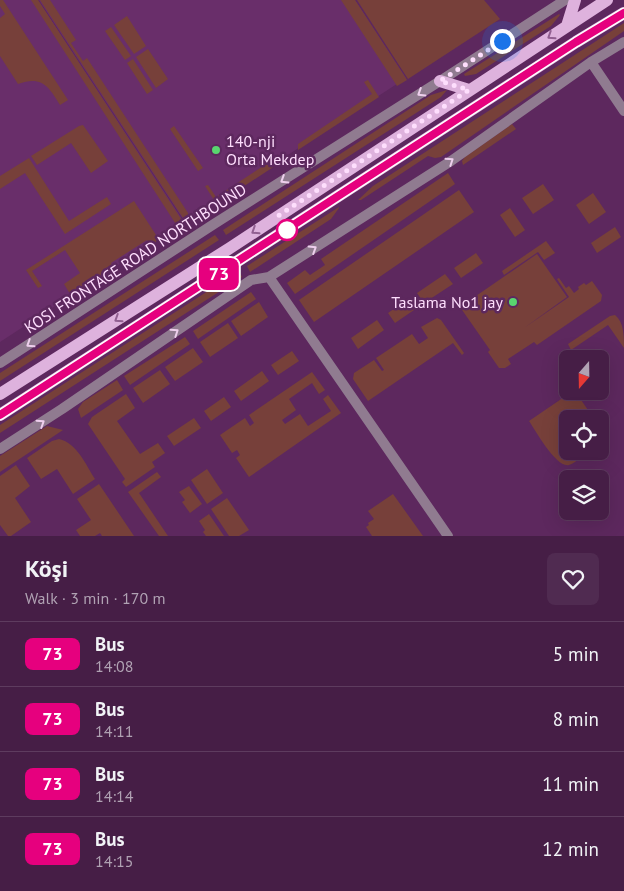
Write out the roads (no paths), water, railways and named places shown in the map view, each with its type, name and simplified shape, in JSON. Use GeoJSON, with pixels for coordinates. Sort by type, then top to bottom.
{"type":"FeatureCollection","features":[{"type":"Feature","properties":{"kind":"main road"},"geometry":{"type":"LineString","coordinates":[[567,26],[575,0]]}},
{"type":"Feature","properties":{"kind":"main road"},"geometry":{"type":"LineString","coordinates":[[0,394],[230,248],[607,0]]}},
{"type":"Feature","properties":{"kind":"main road"},"geometry":{"type":"LineString","coordinates":[[0,415],[576,42],[624,13]]}},
{"type":"Feature","properties":{"kind":"main road"},"geometry":{"type":"LineString","coordinates":[[440,81],[469,90]]}},
{"type":"Feature","properties":{"kind":"street","name":"KOSI FRONTAGE ROAD NORTHBOUND"},"geometry":{"type":"LineString","coordinates":[[0,364],[214,224],[565,0]]}},
{"type":"Feature","properties":{"kind":"street"},"geometry":{"type":"LineString","coordinates":[[0,449],[251,280],[269,277],[451,161],[591,62],[624,42]]}},
{"type":"Feature","properties":{"kind":"street"},"geometry":{"type":"LineString","coordinates":[[591,62],[624,111]]}},
{"type":"Feature","properties":{"kind":"street"},"geometry":{"type":"LineString","coordinates":[[269,277],[448,536]]}},
{"type":"Feature","properties":{"kind":"place","name":"140-nji Orta Mekdep"},"geometry":{"type":"Point","coordinates":[216,150]}},
{"type":"Feature","properties":{"kind":"place","name":"Taslama No1 jay"},"geometry":{"type":"Point","coordinates":[513,302]}}]}
